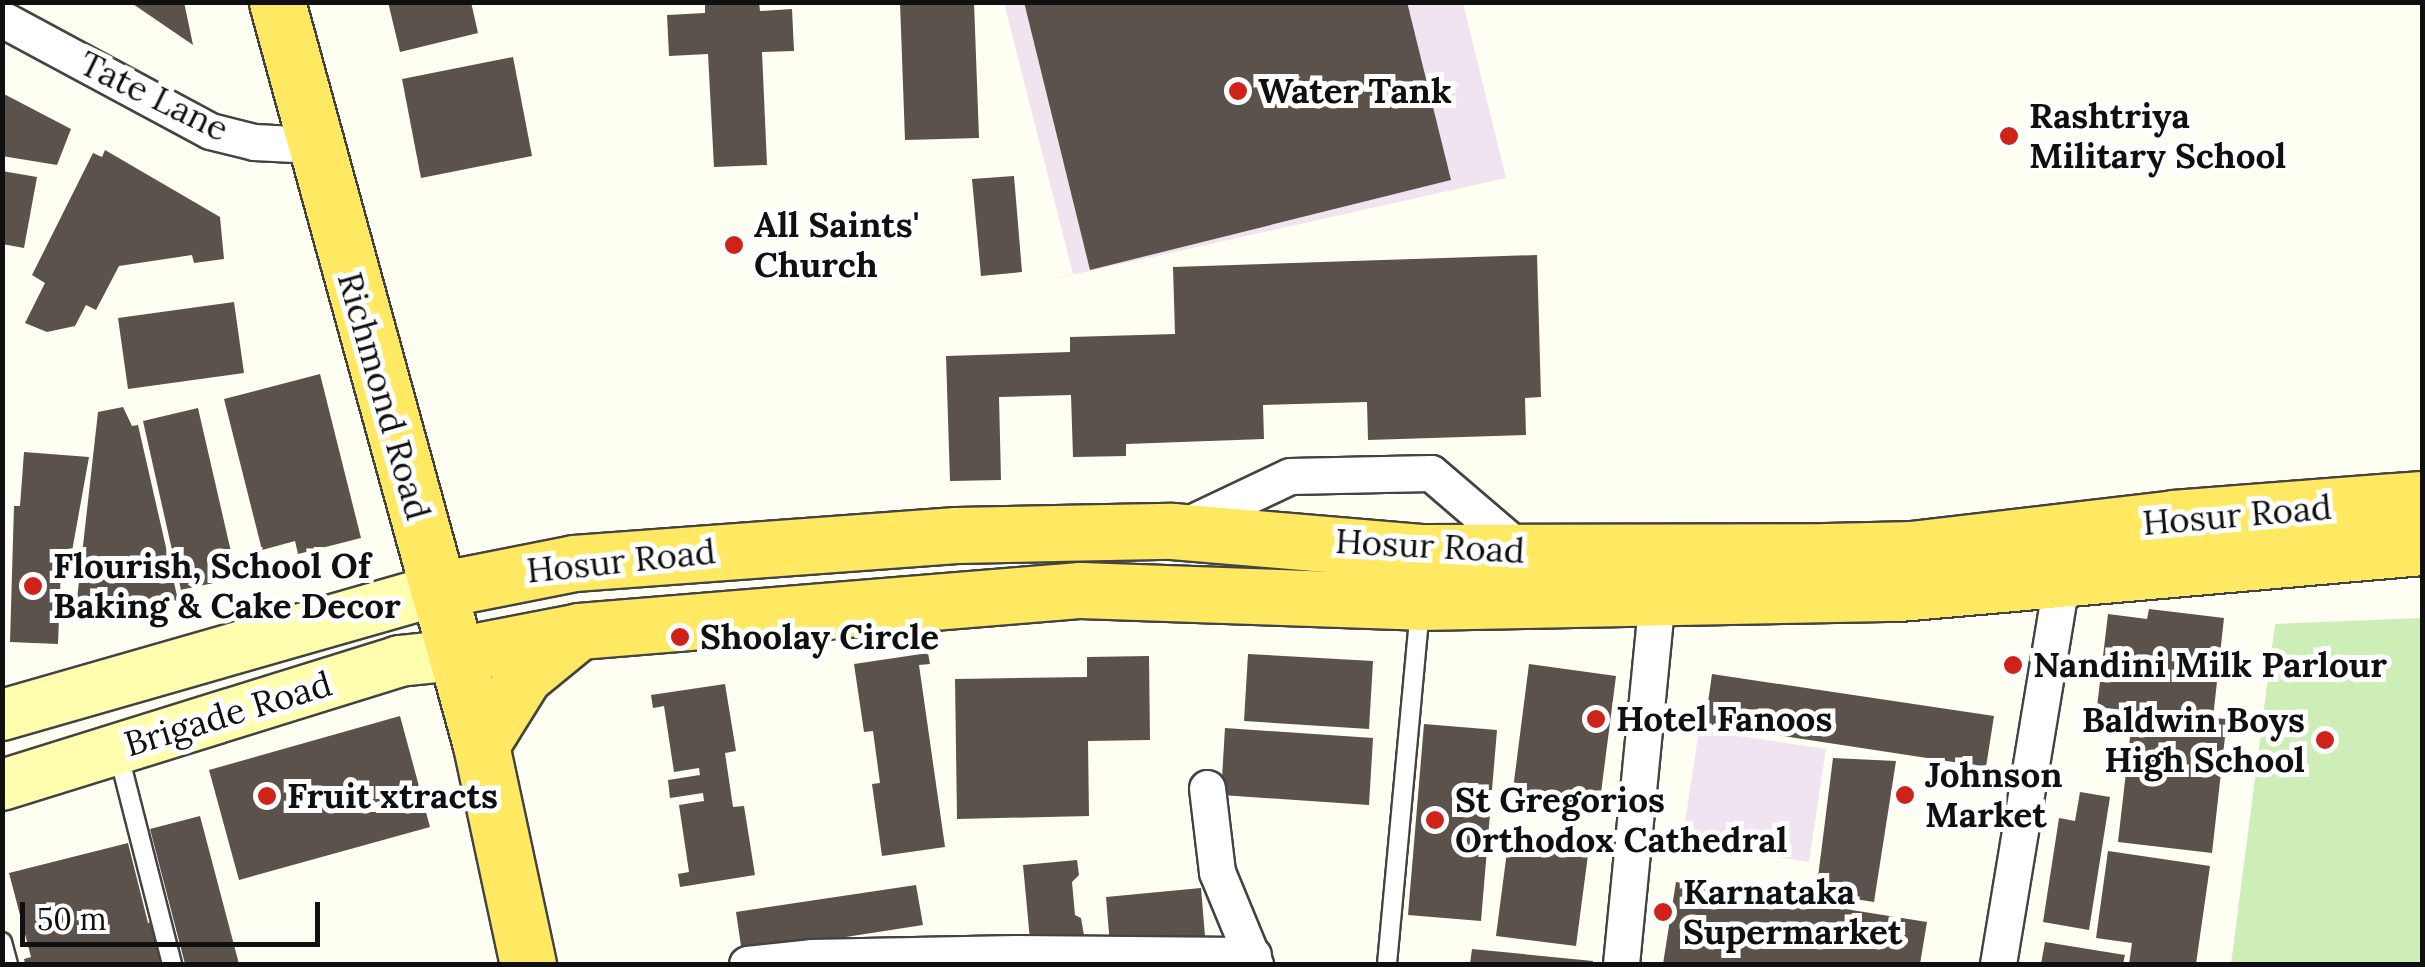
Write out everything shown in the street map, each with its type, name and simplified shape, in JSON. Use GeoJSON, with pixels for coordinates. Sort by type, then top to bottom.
{"type":"FeatureCollection","features":[{"type":"Feature","properties":{"kind":"main road","name":"Richmond Road"},"geometry":{"type":"LineString","coordinates":[[277,2],[481,744],[528,964]]}},
{"type":"Feature","properties":{"kind":"main road","name":"Hosur Road"},"geometry":{"type":"LineString","coordinates":[[456,655],[578,631],[1080,590],[1420,602],[2173,518],[2422,499]]}},
{"type":"Feature","properties":{"kind":"main road","name":"Hosur Road"},"geometry":{"type":"LineString","coordinates":[[438,590],[574,563],[956,535],[1172,531],[1420,552],[1522,552],[1660,576],[1900,593],[2061,582],[2181,566],[2422,547]]}},
{"type":"Feature","properties":{"kind":"main road","name":"Brigade Road"},"geometry":{"type":"LineString","coordinates":[[2,715],[438,590]]}},
{"type":"Feature","properties":{"kind":"main road"},"geometry":{"type":"LineString","coordinates":[[481,744],[524,676],[578,631]]}},
{"type":"Feature","properties":{"kind":"main road","name":"Brigade Road"},"geometry":{"type":"LineString","coordinates":[[2,785],[399,661],[456,655]]}},
{"type":"Feature","properties":{"kind":"street","name":"Tate Lane"},"geometry":{"type":"LineString","coordinates":[[2,19],[210,130],[254,142],[314,145]]}},
{"type":"Feature","properties":{"kind":"street"},"geometry":{"type":"LineString","coordinates":[[1172,531],[1290,476],[1430,473],[1522,552]]}},
{"type":"Feature","properties":{"kind":"street"},"geometry":{"type":"LineString","coordinates":[[1621,964],[1660,576]]}},
{"type":"Feature","properties":{"kind":"street"},"geometry":{"type":"LineString","coordinates":[[1998,964],[2061,582]]}},
{"type":"Feature","properties":{"kind":"street"},"geometry":{"type":"LineString","coordinates":[[747,964],[811,957],[1254,960],[1217,872],[1208,788]]}},
{"type":"Feature","properties":{"kind":"lane"},"geometry":{"type":"LineString","coordinates":[[1387,964],[1420,602]]}},
{"type":"Feature","properties":{"kind":"lane"},"geometry":{"type":"LineString","coordinates":[[118,749],[172,964]]}},
{"type":"Feature","properties":{"kind":"lane"},"geometry":{"type":"LineString","coordinates":[[2,942],[8,964]]}},
{"type":"Feature","properties":{"kind":"shaded area","name":"Water Tank"},"geometry":{"type":"Polygon","coordinates":[[[1004,3],[1463,3],[1506,178],[1040,282],[1073,274],[1004,3]]]}},
{"type":"Feature","properties":{"kind":"shaded area"},"geometry":{"type":"Polygon","coordinates":[[[1699,730],[1826,749],[1809,862],[1682,842],[1699,730]]]}},
{"type":"Feature","properties":{"kind":"green space","name":"Baldwin Boys High School"},"geometry":{"type":"Polygon","coordinates":[[[2422,618],[2422,964],[2231,964],[2275,624],[2422,618]]]}},
{"type":"Feature","properties":{"kind":"building"},"geometry":{"type":"Polygon","coordinates":[[[130,2],[184,2],[193,45],[130,2]]]}},
{"type":"Feature","properties":{"kind":"building"},"geometry":{"type":"Polygon","coordinates":[[[388,2],[471,2],[478,33],[400,52],[388,2]]]}},
{"type":"Feature","properties":{"kind":"building","name":"All Saints' Church"},"geometry":{"type":"Polygon","coordinates":[[[705,2],[759,2],[760,11],[792,9],[794,51],[762,52],[767,165],[714,167],[708,54],[669,56],[667,15],[705,13],[705,2]]]}},
{"type":"Feature","properties":{"kind":"building"},"geometry":{"type":"Polygon","coordinates":[[[900,2],[974,2],[979,138],[905,140],[900,2]]]}},
{"type":"Feature","properties":{"kind":"building","name":"Water Tank"},"geometry":{"type":"Polygon","coordinates":[[[1024,2],[1407,2],[1451,180],[1090,270],[1024,2]]]}},
{"type":"Feature","properties":{"kind":"building"},"geometry":{"type":"Polygon","coordinates":[[[513,57],[532,156],[421,178],[402,79],[513,57]]]}},
{"type":"Feature","properties":{"kind":"building"},"geometry":{"type":"Polygon","coordinates":[[[2,93],[71,129],[57,165],[2,156],[2,93]]]}},
{"type":"Feature","properties":{"kind":"building"},"geometry":{"type":"Polygon","coordinates":[[[105,150],[220,217],[224,259],[194,263],[192,255],[119,266],[96,310],[86,305],[75,326],[47,332],[25,323],[45,283],[32,275],[93,153],[102,157],[105,150]]]}},
{"type":"Feature","properties":{"kind":"building"},"geometry":{"type":"Polygon","coordinates":[[[2,171],[37,177],[24,248],[2,244],[2,171]]]}},
{"type":"Feature","properties":{"kind":"building"},"geometry":{"type":"Polygon","coordinates":[[[1014,176],[1022,272],[981,276],[972,179],[1014,176]]]}},
{"type":"Feature","properties":{"kind":"building"},"geometry":{"type":"Polygon","coordinates":[[[1537,255],[1541,397],[1525,398],[1526,435],[1368,440],[1367,402],[1263,405],[1264,439],[1126,444],[1126,456],[1073,457],[1071,395],[999,397],[1001,480],[950,481],[946,356],[1070,352],[1070,337],[1175,334],[1173,267],[1537,255]]]}},
{"type":"Feature","properties":{"kind":"building"},"geometry":{"type":"Polygon","coordinates":[[[234,302],[244,373],[128,389],[118,318],[234,302]]]}},
{"type":"Feature","properties":{"kind":"building"},"geometry":{"type":"Polygon","coordinates":[[[320,374],[361,538],[298,554],[295,541],[262,550],[224,399],[320,374]]]}},
{"type":"Feature","properties":{"kind":"building"},"geometry":{"type":"Polygon","coordinates":[[[123,407],[132,426],[138,425],[178,600],[75,617],[98,412],[123,407]]]}},
{"type":"Feature","properties":{"kind":"building"},"geometry":{"type":"Polygon","coordinates":[[[198,408],[237,578],[181,590],[143,421],[198,408]]]}},
{"type":"Feature","properties":{"kind":"building"},"geometry":{"type":"Polygon","coordinates":[[[24,452],[89,457],[69,568],[61,568],[58,644],[10,642],[14,506],[20,506],[24,452]]]}},
{"type":"Feature","properties":{"kind":"building"},"geometry":{"type":"Polygon","coordinates":[[[2149,609],[2224,618],[2213,718],[2227,719],[2212,853],[2118,842],[2133,711],[2097,707],[2108,614],[2147,619],[2149,609]]]}},
{"type":"Feature","properties":{"kind":"building"},"geometry":{"type":"Polygon","coordinates":[[[928,653],[930,664],[919,665],[945,847],[882,856],[872,784],[880,783],[873,731],[864,732],[854,664],[928,653]]]}},
{"type":"Feature","properties":{"kind":"building"},"geometry":{"type":"Polygon","coordinates":[[[1248,654],[1373,661],[1369,729],[1244,721],[1248,654]]]}},
{"type":"Feature","properties":{"kind":"building"},"geometry":{"type":"Polygon","coordinates":[[[1149,656],[1150,740],[1088,741],[1089,816],[957,819],[955,679],[1087,677],[1087,657],[1149,656]]]}},
{"type":"Feature","properties":{"kind":"building"},"geometry":{"type":"Polygon","coordinates":[[[1529,664],[1616,676],[1598,816],[1511,805],[1529,664]]]}},
{"type":"Feature","properties":{"kind":"building"},"geometry":{"type":"Polygon","coordinates":[[[1712,674],[1994,716],[1986,767],[1705,724],[1712,674]]]}},
{"type":"Feature","properties":{"kind":"building"},"geometry":{"type":"Polygon","coordinates":[[[725,684],[736,751],[725,753],[733,807],[744,806],[755,875],[680,887],[678,874],[689,872],[679,805],[704,801],[703,793],[670,798],[668,780],[700,775],[699,768],[674,772],[664,706],[653,708],[651,695],[725,684]]]}},
{"type":"Feature","properties":{"kind":"building"},"geometry":{"type":"Polygon","coordinates":[[[400,716],[430,827],[239,880],[209,770],[400,716]]]}},
{"type":"Feature","properties":{"kind":"building"},"geometry":{"type":"Polygon","coordinates":[[[1424,724],[1497,730],[1481,921],[1408,915],[1424,724]]]}},
{"type":"Feature","properties":{"kind":"building"},"geometry":{"type":"Polygon","coordinates":[[[1225,728],[1373,738],[1369,805],[1221,795],[1225,728]]]}},
{"type":"Feature","properties":{"kind":"building"},"geometry":{"type":"Polygon","coordinates":[[[1833,758],[1896,761],[1874,902],[1816,893],[1833,758]]]}},
{"type":"Feature","properties":{"kind":"building"},"geometry":{"type":"Polygon","coordinates":[[[2080,792],[2110,797],[2089,930],[2043,922],[2059,818],[2075,821],[2080,792]]]}},
{"type":"Feature","properties":{"kind":"building"},"geometry":{"type":"Polygon","coordinates":[[[200,816],[239,964],[185,964],[150,829],[200,816]]]}},
{"type":"Feature","properties":{"kind":"building"},"geometry":{"type":"Polygon","coordinates":[[[1509,836],[1589,847],[1576,946],[1496,936],[1509,836]]]}},
{"type":"Feature","properties":{"kind":"building"},"geometry":{"type":"Polygon","coordinates":[[[128,843],[148,923],[155,921],[166,964],[25,964],[24,959],[31,957],[9,873],[128,843]]]}},
{"type":"Feature","properties":{"kind":"building"},"geometry":{"type":"Polygon","coordinates":[[[2108,851],[2210,866],[2196,964],[2129,964],[2132,943],[2096,938],[2108,851]]]}},
{"type":"Feature","properties":{"kind":"building"},"geometry":{"type":"Polygon","coordinates":[[[1077,860],[1079,875],[1072,882],[1075,915],[1081,918],[1084,935],[1030,940],[1023,865],[1077,860]]]}},
{"type":"Feature","properties":{"kind":"building"},"geometry":{"type":"Polygon","coordinates":[[[1676,882],[1927,922],[1920,964],[1663,964],[1676,882]]]}},
{"type":"Feature","properties":{"kind":"building"},"geometry":{"type":"Polygon","coordinates":[[[916,885],[923,925],[742,953],[736,912],[916,885]]]}},
{"type":"Feature","properties":{"kind":"building"},"geometry":{"type":"Polygon","coordinates":[[[1201,888],[1205,936],[1110,945],[1106,897],[1201,888]]]}},
{"type":"Feature","properties":{"kind":"building"},"geometry":{"type":"Polygon","coordinates":[[[2045,942],[2125,955],[2123,964],[2041,964],[2045,942]]]}},
{"type":"Feature","properties":{"kind":"building"},"geometry":{"type":"Polygon","coordinates":[[[1472,949],[1593,961],[1470,964],[1472,949]]]}},
{"type":"Feature","properties":{"kind":"place","name":"Water Tank"},"geometry":{"type":"Point","coordinates":[1238,91]}},
{"type":"Feature","properties":{"kind":"place","name":"Rashtriya Military School"},"geometry":{"type":"Point","coordinates":[2009,136]}},
{"type":"Feature","properties":{"kind":"place","name":"All Saints' Church"},"geometry":{"type":"Point","coordinates":[734,245]}},
{"type":"Feature","properties":{"kind":"place","name":"Flourish, School Of Baking & Cake Decor"},"geometry":{"type":"Point","coordinates":[33,586]}},
{"type":"Feature","properties":{"kind":"place","name":"Shoolay Circle"},"geometry":{"type":"Point","coordinates":[680,637]}},
{"type":"Feature","properties":{"kind":"place","name":"Nandini Milk Parlour"},"geometry":{"type":"Point","coordinates":[2013,665]}},
{"type":"Feature","properties":{"kind":"place","name":"Hotel Fanoos"},"geometry":{"type":"Point","coordinates":[1596,719]}},
{"type":"Feature","properties":{"kind":"place","name":"Baldwin Boys High School"},"geometry":{"type":"Point","coordinates":[2325,740]}},
{"type":"Feature","properties":{"kind":"place","name":"Johnson Market"},"geometry":{"type":"Point","coordinates":[1905,795]}},
{"type":"Feature","properties":{"kind":"place","name":"Fruit xtracts"},"geometry":{"type":"Point","coordinates":[267,796]}},
{"type":"Feature","properties":{"kind":"place","name":"St Gregorios Orthodox Cathedral"},"geometry":{"type":"Point","coordinates":[1435,820]}},
{"type":"Feature","properties":{"kind":"place","name":"Karnataka Supermarket"},"geometry":{"type":"Point","coordinates":[1663,912]}}]}
